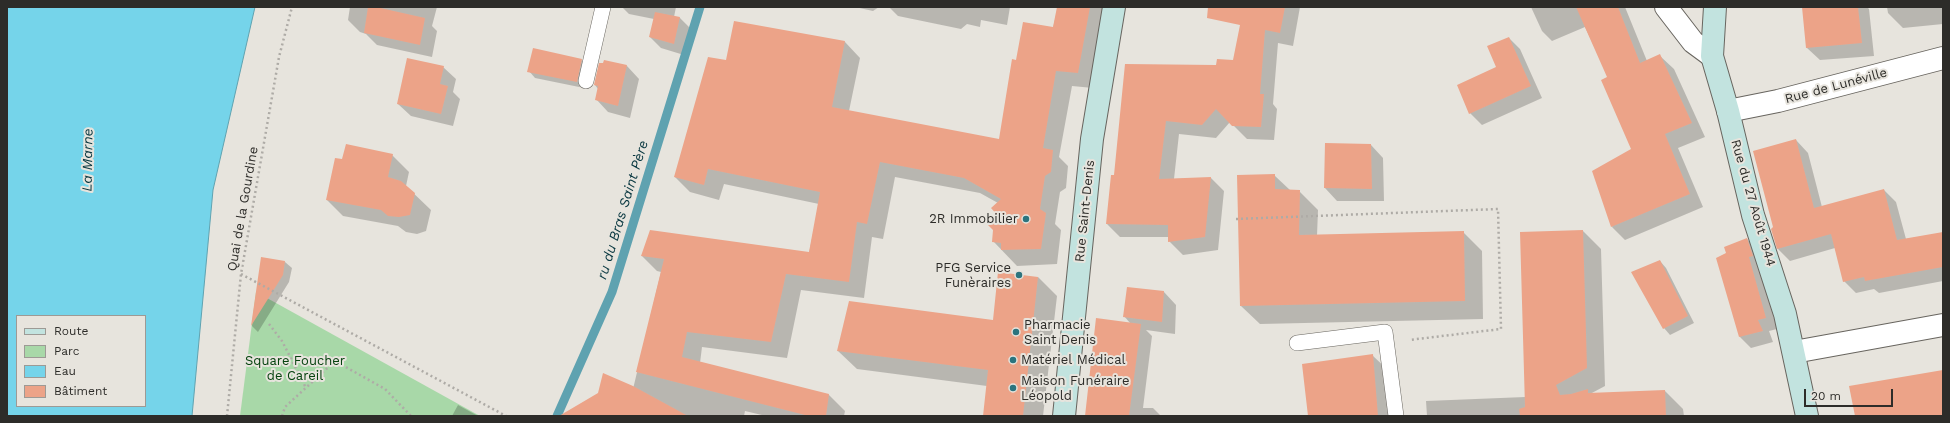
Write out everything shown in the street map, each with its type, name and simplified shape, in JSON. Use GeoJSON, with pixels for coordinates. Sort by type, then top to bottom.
{"type":"FeatureCollection","features":[{"type":"Feature","properties":{"kind":"street","name":"Rue Saint-Denis"},"geometry":{"type":"LineString","coordinates":[[1064,416],[1092,139],[1114,7]]}},
{"type":"Feature","properties":{"kind":"street"},"geometry":{"type":"LineString","coordinates":[[1666,7],[1693,42],[1712,56]]}},
{"type":"Feature","properties":{"kind":"street","name":"Rue du 27 Août 1944"},"geometry":{"type":"LineString","coordinates":[[1715,7],[1712,56],[1728,111],[1753,215],[1785,314],[1807,416]]}},
{"type":"Feature","properties":{"kind":"street","name":"Rue de Lunéville"},"geometry":{"type":"LineString","coordinates":[[1728,111],[1778,101],[1943,58]]}},
{"type":"Feature","properties":{"kind":"street"},"geometry":{"type":"LineString","coordinates":[[1794,352],[1943,325]]}},
{"type":"Feature","properties":{"kind":"lane"},"geometry":{"type":"LineString","coordinates":[[586,81],[603,7]]}},
{"type":"Feature","properties":{"kind":"lane"},"geometry":{"type":"LineString","coordinates":[[1297,343],[1385,332],[1396,416]]}},
{"type":"Feature","properties":{"kind":"path","name":"Quai de la Gourdine"},"geometry":{"type":"LineString","coordinates":[[227,416],[241,274],[279,58],[292,7]]}},
{"type":"Feature","properties":{"kind":"path"},"geometry":{"type":"LineString","coordinates":[[1236,219],[1498,209],[1501,329],[1403,341],[1403,329],[1385,332]]}},
{"type":"Feature","properties":{"kind":"path"},"geometry":{"type":"LineString","coordinates":[[241,274],[506,416]]}},
{"type":"Feature","properties":{"kind":"path"},"geometry":{"type":"LineString","coordinates":[[269,324],[282,341],[306,388]]}},
{"type":"Feature","properties":{"kind":"path"},"geometry":{"type":"LineString","coordinates":[[282,416],[285,407],[335,361],[384,389],[411,416]]}},
{"type":"Feature","properties":{"kind":"green space","name":"Square Foucher de Careil"},"geometry":{"type":"Polygon","coordinates":[[[256,292],[276,303],[480,416],[240,416],[256,292]]]}},
{"type":"Feature","properties":{"kind":"water","name":"La Marne"},"geometry":{"type":"Polygon","coordinates":[[[7,7],[255,7],[213,190],[192,416],[7,416],[7,7]]]}},
{"type":"Feature","properties":{"kind":"building"},"geometry":{"type":"Polygon","coordinates":[[[368,7],[376,7],[425,18],[420,45],[364,33],[368,7]]]}},
{"type":"Feature","properties":{"kind":"building"},"geometry":{"type":"Polygon","coordinates":[[[1057,7],[1090,7],[1078,73],[1056,71],[1043,148],[1053,150],[1051,172],[1045,176],[1040,209],[1046,213],[1041,249],[1001,250],[1001,243],[992,242],[993,230],[988,225],[998,216],[991,208],[1001,199],[964,178],[880,162],[867,224],[857,222],[849,282],[786,274],[771,342],[687,332],[682,357],[829,394],[826,416],[809,416],[636,372],[664,259],[641,256],[650,230],[809,252],[820,192],[708,169],[704,185],[674,177],[708,57],[726,60],[734,21],[845,41],[832,107],[999,139],[1012,59],[1016,60],[1023,22],[1053,27],[1057,7]]]}},
{"type":"Feature","properties":{"kind":"building"},"geometry":{"type":"Polygon","coordinates":[[[1208,7],[1285,7],[1280,33],[1265,30],[1260,94],[1264,94],[1261,127],[1232,126],[1216,109],[1202,125],[1166,121],[1159,179],[1211,177],[1205,237],[1168,242],[1168,225],[1106,224],[1111,175],[1114,175],[1125,64],[1216,65],[1217,59],[1233,60],[1240,25],[1207,18],[1208,7]]]}},
{"type":"Feature","properties":{"kind":"building"},"geometry":{"type":"Polygon","coordinates":[[[1576,7],[1618,7],[1640,63],[1660,54],[1692,123],[1665,134],[1690,194],[1611,227],[1592,171],[1631,149],[1601,80],[1607,77],[1576,7]]]}},
{"type":"Feature","properties":{"kind":"building"},"geometry":{"type":"Polygon","coordinates":[[[1802,7],[1858,7],[1862,43],[1806,48],[1802,7]]]}},
{"type":"Feature","properties":{"kind":"building"},"geometry":{"type":"Polygon","coordinates":[[[655,12],[680,17],[674,44],[649,37],[655,12]]]}},
{"type":"Feature","properties":{"kind":"building"},"geometry":{"type":"Polygon","coordinates":[[[1509,37],[1531,86],[1469,114],[1457,85],[1496,67],[1487,46],[1509,37]]]}},
{"type":"Feature","properties":{"kind":"building"},"geometry":{"type":"Polygon","coordinates":[[[533,48],[582,59],[577,82],[527,72],[533,48]]]}},
{"type":"Feature","properties":{"kind":"building"},"geometry":{"type":"Polygon","coordinates":[[[407,58],[444,66],[440,84],[448,86],[441,114],[397,104],[407,58]]]}},
{"type":"Feature","properties":{"kind":"building"},"geometry":{"type":"Polygon","coordinates":[[[604,60],[627,65],[618,106],[595,100],[598,86],[594,85],[599,63],[603,63],[604,60]]]}},
{"type":"Feature","properties":{"kind":"building"},"geometry":{"type":"Polygon","coordinates":[[[1796,139],[1814,208],[1884,189],[1897,240],[1943,232],[1943,267],[1865,281],[1864,277],[1843,282],[1831,234],[1777,249],[1771,229],[1773,227],[1753,151],[1796,139]]]}},
{"type":"Feature","properties":{"kind":"building"},"geometry":{"type":"Polygon","coordinates":[[[1325,143],[1371,144],[1372,189],[1324,188],[1325,143]]]}},
{"type":"Feature","properties":{"kind":"building"},"geometry":{"type":"Polygon","coordinates":[[[346,144],[393,154],[388,177],[401,181],[415,193],[410,215],[399,217],[388,216],[381,210],[326,200],[335,158],[342,159],[346,144]]]}},
{"type":"Feature","properties":{"kind":"building"},"geometry":{"type":"Polygon","coordinates":[[[1275,174],[1275,189],[1300,190],[1299,235],[1464,231],[1465,301],[1240,306],[1237,175],[1275,174]]]}},
{"type":"Feature","properties":{"kind":"building"},"geometry":{"type":"Polygon","coordinates":[[[1583,230],[1587,368],[1556,385],[1560,395],[1571,394],[1588,389],[1588,393],[1665,390],[1666,416],[1520,416],[1519,409],[1525,407],[1520,232],[1583,230]]]}},
{"type":"Feature","properties":{"kind":"building"},"geometry":{"type":"Polygon","coordinates":[[[1747,238],[1753,256],[1749,257],[1766,318],[1758,320],[1763,331],[1739,337],[1716,258],[1726,253],[1724,247],[1747,238]]]}},
{"type":"Feature","properties":{"kind":"building"},"geometry":{"type":"Polygon","coordinates":[[[261,257],[285,261],[283,275],[251,326],[261,257]]]}},
{"type":"Feature","properties":{"kind":"building"},"geometry":{"type":"Polygon","coordinates":[[[1660,260],[1688,316],[1663,329],[1631,272],[1660,260]]]}},
{"type":"Feature","properties":{"kind":"building"},"geometry":{"type":"Polygon","coordinates":[[[998,272],[1038,277],[1023,416],[983,416],[988,370],[837,351],[849,301],[993,320],[998,272]]]}},
{"type":"Feature","properties":{"kind":"building"},"geometry":{"type":"Polygon","coordinates":[[[1127,287],[1164,291],[1162,322],[1123,317],[1127,287]]]}},
{"type":"Feature","properties":{"kind":"building"},"geometry":{"type":"Polygon","coordinates":[[[1096,318],[1141,324],[1129,416],[1085,416],[1096,318]]]}},
{"type":"Feature","properties":{"kind":"building"},"geometry":{"type":"Polygon","coordinates":[[[1373,354],[1378,416],[1308,416],[1302,364],[1373,354]]]}},
{"type":"Feature","properties":{"kind":"building"},"geometry":{"type":"Polygon","coordinates":[[[1943,370],[1943,416],[1855,416],[1849,386],[1943,370]]]}},
{"type":"Feature","properties":{"kind":"building"},"geometry":{"type":"Polygon","coordinates":[[[603,373],[633,386],[688,416],[559,416],[598,393],[603,373]]]}},
{"type":"Feature","properties":{"kind":"waterway","name":"ru du Bras Saint Père"},"geometry":{"type":"LineString","coordinates":[[557,416],[612,292],[700,7]]}},
{"type":"Feature","properties":{"kind":"place","name":"2R Immobilier"},"geometry":{"type":"Point","coordinates":[1026,219]}},
{"type":"Feature","properties":{"kind":"place","name":"PFG Service Funèraires"},"geometry":{"type":"Point","coordinates":[1019,275]}},
{"type":"Feature","properties":{"kind":"place","name":"Pharmacie Saint Denis"},"geometry":{"type":"Point","coordinates":[1016,332]}},
{"type":"Feature","properties":{"kind":"place","name":"Matériel Médical"},"geometry":{"type":"Point","coordinates":[1013,360]}},
{"type":"Feature","properties":{"kind":"place","name":"Maison Funéraire Léopold"},"geometry":{"type":"Point","coordinates":[1013,388]}}]}
